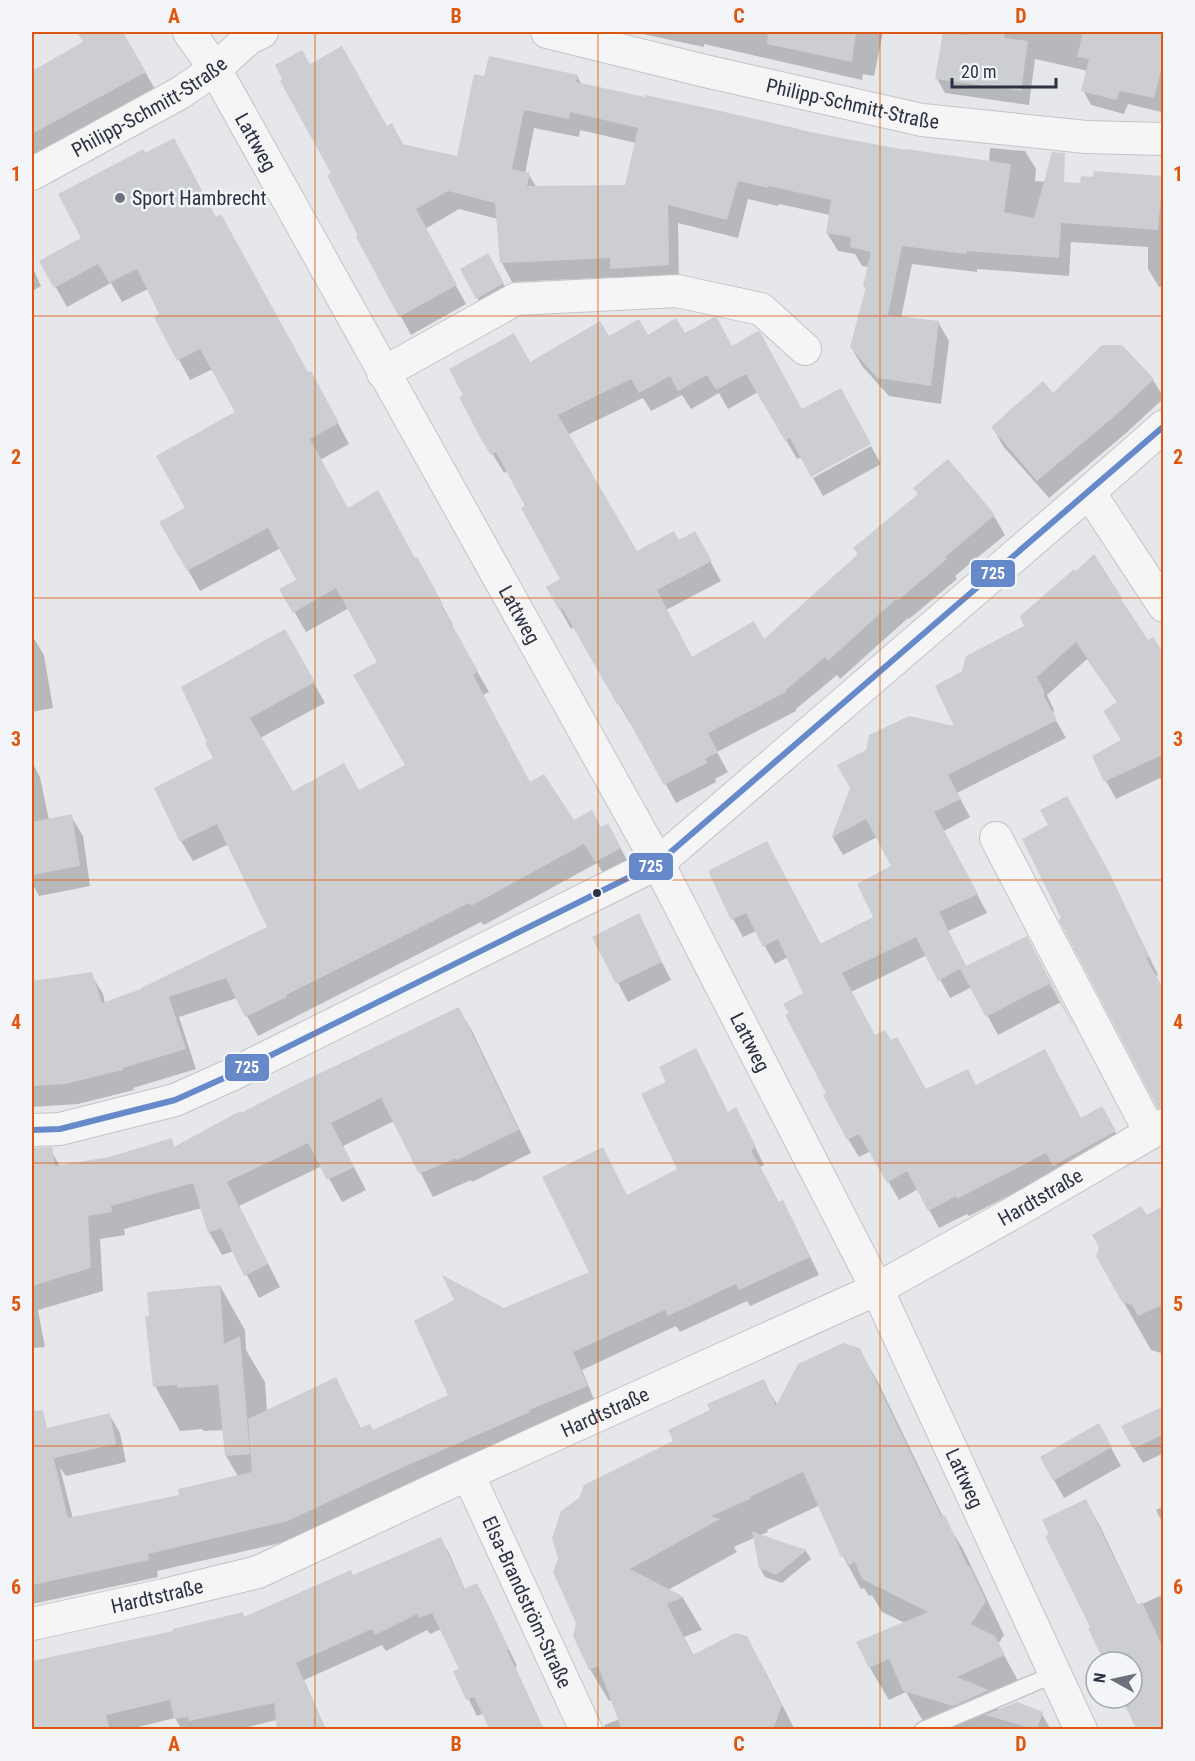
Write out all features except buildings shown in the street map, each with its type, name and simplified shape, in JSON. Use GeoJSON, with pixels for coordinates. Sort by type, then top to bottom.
{"type":"FeatureCollection","features":[{"type":"Feature","properties":{"kind":"street","name":"Lattweg"},"geometry":{"type":"LineString","coordinates":[[189,32],[215,69],[658,863],[877,1289],[1081,1730]]}},
{"type":"Feature","properties":{"kind":"street","name":"Philipp-Schmitt-Straße"},"geometry":{"type":"LineString","coordinates":[[32,174],[180,93],[215,69],[248,39],[262,32]]}},
{"type":"Feature","properties":{"kind":"street","name":"Philipp-Schmitt-Straße"},"geometry":{"type":"LineString","coordinates":[[547,32],[705,71],[922,120],[1086,137],[1164,139]]}},
{"type":"Feature","properties":{"kind":"street"},"geometry":{"type":"LineString","coordinates":[[383,373],[516,299],[677,291],[761,309],[805,349]]}},
{"type":"Feature","properties":{"kind":"street"},"geometry":{"type":"LineString","coordinates":[[32,1130],[60,1129],[175,1100],[243,1069],[658,863],[1164,426]]}},
{"type":"Feature","properties":{"kind":"street"},"geometry":{"type":"LineString","coordinates":[[1089,492],[1164,606]]}},
{"type":"Feature","properties":{"kind":"street","name":"Hardtstraße"},"geometry":{"type":"LineString","coordinates":[[32,1624],[258,1572],[468,1474],[877,1289],[1157,1129],[996,838]]}},
{"type":"Feature","properties":{"kind":"street","name":"Elsa-Brandström-Straße"},"geometry":{"type":"LineString","coordinates":[[468,1474],[586,1730]]}},
{"type":"Feature","properties":{"kind":"lane"},"geometry":{"type":"LineString","coordinates":[[923,1730],[1055,1674]]}},
{"type":"Feature","properties":{"kind":"transit line","name":"725"},"geometry":{"type":"LineString","coordinates":[[32,1130],[60,1129],[175,1100],[233,1074],[658,863],[1164,426]]}},
{"type":"Feature","properties":{"kind":"place","name":"Sport Hambrecht"},"geometry":{"type":"Point","coordinates":[120,198]}}]}
